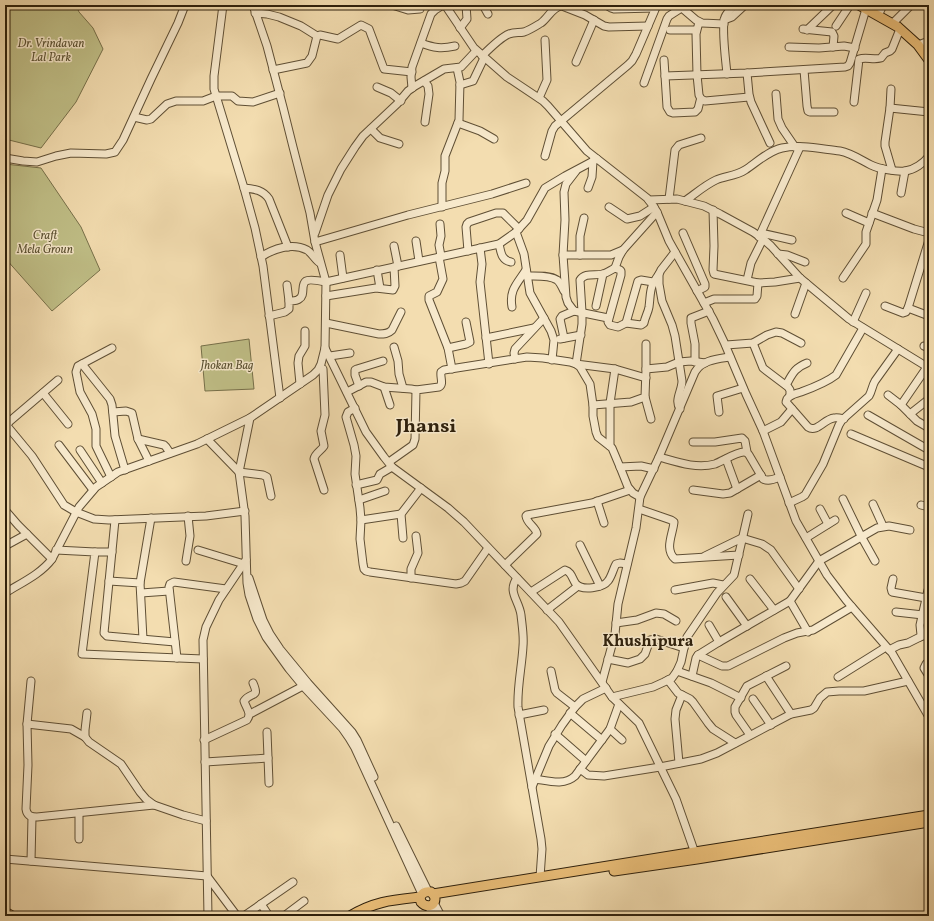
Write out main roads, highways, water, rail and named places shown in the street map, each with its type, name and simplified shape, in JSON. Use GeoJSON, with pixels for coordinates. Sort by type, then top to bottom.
{"type":"FeatureCollection","features":[{"type":"Feature","properties":{"kind":"main road"},"geometry":{"type":"LineString","coordinates":[[862,7],[896,26],[918,45],[929,60]]}},
{"type":"Feature","properties":{"kind":"main road"},"geometry":{"type":"LineString","coordinates":[[350,916],[375,904],[392,900],[428,898],[540,882],[929,815]]}},
{"type":"Feature","properties":{"kind":"main road"},"geometry":{"type":"LineString","coordinates":[[361,916],[386,907],[540,877],[782,845],[929,822]]}},
{"type":"Feature","properties":{"kind":"main road"},"geometry":{"type":"LineString","coordinates":[[5,912],[12,916]]}},
{"type":"Feature","properties":{"kind":"district","name":"Jhansi"},"geometry":{"type":"Point","coordinates":[426,427]}},
{"type":"Feature","properties":{"kind":"district","name":"Khushipura"},"geometry":{"type":"Point","coordinates":[648,642]}},
{"type":"Feature","properties":{"kind":"park label","name":"Dr. Vrindavan Lal Park"},"geometry":{"type":"Point","coordinates":[51,51]}},
{"type":"Feature","properties":{"kind":"park label","name":"Craft Mela Groun"},"geometry":{"type":"Point","coordinates":[45,243]}},
{"type":"Feature","properties":{"kind":"park label","name":"Jhokan Bag"},"geometry":{"type":"Point","coordinates":[227,366]}}]}
